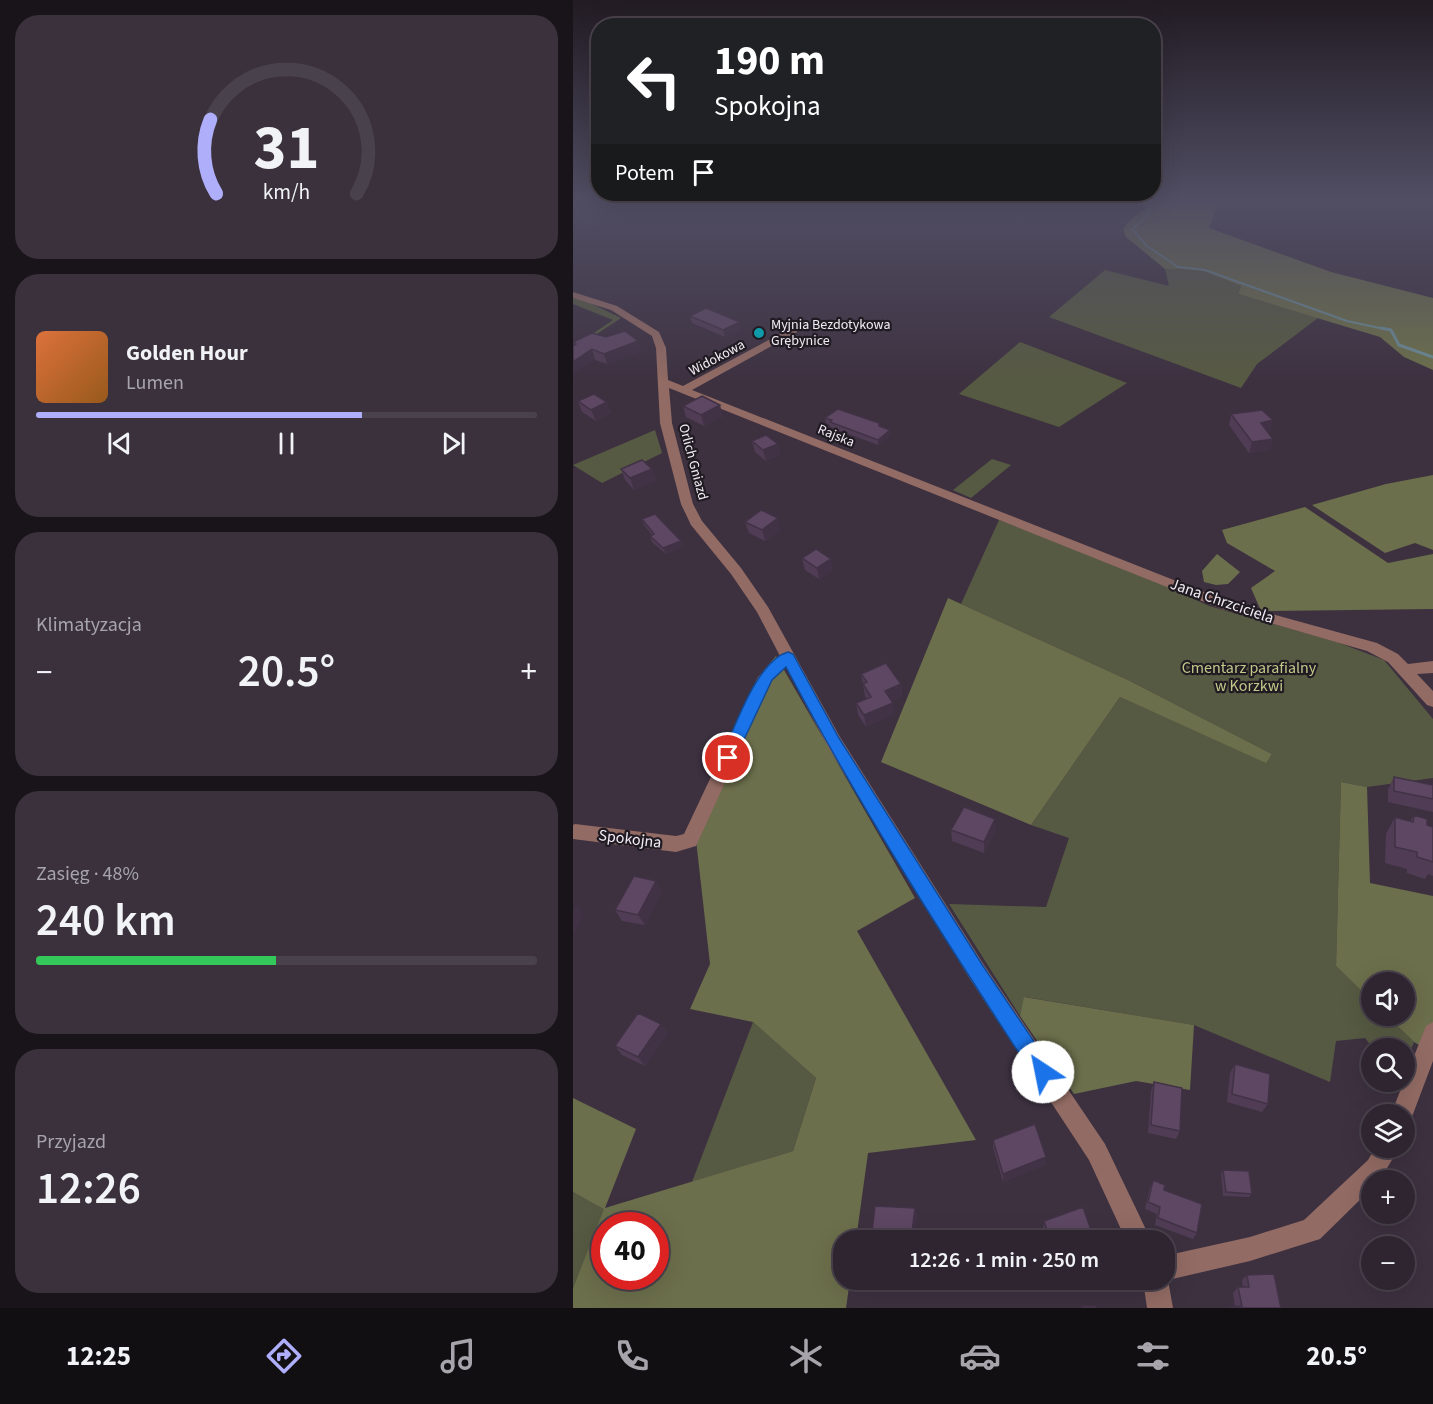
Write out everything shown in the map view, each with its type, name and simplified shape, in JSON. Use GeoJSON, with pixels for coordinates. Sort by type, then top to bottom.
{"type":"FeatureCollection","features":[{"type":"Feature","properties":{"kind":"street","name":"Orlich Gniazd"},"geometry":{"type":"LineString","coordinates":[[573,295],[614,308],[656,334],[661,348],[666,423],[687,504],[702,531],[736,571],[756,601],[834,742],[977,972],[1097,1152],[1134,1230]]}},
{"type":"Feature","properties":{"kind":"street","name":"Widokowa"},"geometry":{"type":"LineString","coordinates":[[684,390],[794,330]]}},
{"type":"Feature","properties":{"kind":"street","name":"Rajska"},"geometry":{"type":"LineString","coordinates":[[664,382],[998,516]]}},
{"type":"Feature","properties":{"kind":"street","name":"Jana Chrzciciela"},"geometry":{"type":"LineString","coordinates":[[998,516],[1227,606],[1356,640],[1393,658],[1433,701]]}},
{"type":"Feature","properties":{"kind":"street","name":"Spokojna"},"geometry":{"type":"LineString","coordinates":[[575,832],[676,844],[690,840],[766,677],[789,659]]}},
{"type":"Feature","properties":{"kind":"street"},"geometry":{"type":"LineString","coordinates":[[1405,670],[1433,667]]}},
{"type":"Feature","properties":{"kind":"street"},"geometry":{"type":"LineString","coordinates":[[1406,1104],[1433,1033]]}},
{"type":"Feature","properties":{"kind":"street"},"geometry":{"type":"LineString","coordinates":[[1175,1265],[1269,1244],[1311,1230],[1376,1167],[1381,1158]]}},
{"type":"Feature","properties":{"kind":"street"},"geometry":{"type":"LineString","coordinates":[[1157,1290],[1160,1308]]}},
{"type":"Feature","properties":{"kind":"green space"},"geometry":{"type":"Polygon","coordinates":[[[1155,261],[1301,261],[1331,272],[1433,298],[1433,370],[1404,357],[1380,337],[1238,294],[1241,286],[1200,270],[1165,269],[1155,261]]]}},
{"type":"Feature","properties":{"kind":"green space"},"geometry":{"type":"Polygon","coordinates":[[[1165,269],[1200,270],[1241,286],[1238,294],[1318,318],[1257,364],[1241,388],[1049,317],[1105,270],[1169,286],[1165,269]]]}},
{"type":"Feature","properties":{"kind":"green space"},"geometry":{"type":"Polygon","coordinates":[[[573,298],[588,302],[621,318],[573,350],[573,347],[613,320],[573,304],[573,298]]]}},
{"type":"Feature","properties":{"kind":"green space"},"geometry":{"type":"Polygon","coordinates":[[[1020,342],[1127,383],[1059,427],[959,394],[1020,342]]]}},
{"type":"Feature","properties":{"kind":"green space"},"geometry":{"type":"Polygon","coordinates":[[[655,430],[662,453],[602,483],[573,465],[655,430]]]}},
{"type":"Feature","properties":{"kind":"green space"},"geometry":{"type":"Polygon","coordinates":[[[992,459],[1011,465],[971,498],[953,490],[992,459]]]}},
{"type":"Feature","properties":{"kind":"green space"},"geometry":{"type":"Polygon","coordinates":[[[1433,475],[1433,550],[1415,543],[1385,553],[1312,505],[1386,484],[1433,475]]]}},
{"type":"Feature","properties":{"kind":"green space"},"geometry":{"type":"Polygon","coordinates":[[[1305,507],[1388,563],[1433,554],[1433,609],[1261,611],[1251,588],[1275,571],[1227,543],[1222,530],[1305,507]]]}},
{"type":"Feature","properties":{"kind":"green space","name":"Cmentarz parafialny w Korzkwi"},"geometry":{"type":"Polygon","coordinates":[[[999,520],[1139,574],[1209,606],[1337,642],[1384,660],[1433,719],[1433,778],[1367,787],[1341,782],[1336,966],[1361,990],[1361,1026],[1397,1026],[1410,1038],[1361,1038],[1336,1041],[1330,1082],[1194,1025],[1025,997],[1020,1016],[949,904],[1046,907],[1069,838],[1031,825],[1120,697],[1266,762],[1272,754],[1128,680],[961,604],[999,520]]]}},
{"type":"Feature","properties":{"kind":"green space"},"geometry":{"type":"Polygon","coordinates":[[[1217,554],[1240,572],[1228,584],[1216,585],[1204,582],[1202,571],[1217,554]]]}},
{"type":"Feature","properties":{"kind":"green space"},"geometry":{"type":"Polygon","coordinates":[[[948,598],[1128,680],[1272,754],[1266,763],[1120,697],[1031,825],[881,762],[948,598]]]}},
{"type":"Feature","properties":{"kind":"green space"},"geometry":{"type":"Polygon","coordinates":[[[776,656],[915,898],[857,931],[976,1140],[868,1153],[857,1230],[833,1230],[833,1290],[849,1290],[846,1308],[573,1308],[573,1288],[591,1242],[591,1290],[669,1290],[669,1212],[603,1212],[604,1209],[573,1192],[573,1098],[636,1129],[605,1208],[793,1151],[816,1078],[753,1022],[690,1009],[710,964],[696,840],[684,839],[764,670],[776,656]]]}},
{"type":"Feature","properties":{"kind":"green space"},"geometry":{"type":"Polygon","coordinates":[[[1341,782],[1367,787],[1370,883],[1433,896],[1433,1053],[1415,1043],[1415,1038],[1410,1038],[1397,1026],[1415,1026],[1415,972],[1361,972],[1361,990],[1336,966],[1341,782]]]}},
{"type":"Feature","properties":{"kind":"green space"},"geometry":{"type":"Polygon","coordinates":[[[1024,997],[1194,1025],[1190,1090],[1136,1081],[1074,1094],[1020,1016],[1024,997]]]}},
{"type":"Feature","properties":{"kind":"green space"},"geometry":{"type":"Polygon","coordinates":[[[753,1022],[816,1078],[793,1151],[692,1182],[753,1022]]]}},
{"type":"Feature","properties":{"kind":"green space"},"geometry":{"type":"Polygon","coordinates":[[[573,1192],[605,1208],[603,1212],[591,1212],[591,1243],[573,1288],[573,1192]]]}},
{"type":"Feature","properties":{"kind":"building"},"geometry":{"type":"Polygon","coordinates":[[[706,308],[740,322],[723,330],[690,316],[706,308]]]}},
{"type":"Feature","properties":{"kind":"building"},"geometry":{"type":"Polygon","coordinates":[[[625,331],[638,341],[604,354],[592,349],[573,362],[573,346],[576,344],[573,342],[592,333],[606,337],[625,331]]]}},
{"type":"Feature","properties":{"kind":"building"},"geometry":{"type":"Polygon","coordinates":[[[594,394],[607,402],[591,410],[578,401],[594,394]]]}},
{"type":"Feature","properties":{"kind":"building"},"geometry":{"type":"Polygon","coordinates":[[[702,396],[720,405],[701,415],[683,406],[702,396]]]}},
{"type":"Feature","properties":{"kind":"building"},"geometry":{"type":"Polygon","coordinates":[[[838,409],[879,423],[879,426],[890,430],[878,440],[825,418],[838,409]]]}},
{"type":"Feature","properties":{"kind":"building"},"geometry":{"type":"Polygon","coordinates":[[[1262,410],[1273,420],[1261,423],[1273,439],[1252,442],[1231,414],[1262,410]]]}},
{"type":"Feature","properties":{"kind":"building"},"geometry":{"type":"Polygon","coordinates":[[[766,435],[778,444],[763,450],[752,441],[766,435]]]}},
{"type":"Feature","properties":{"kind":"building"},"geometry":{"type":"Polygon","coordinates":[[[642,460],[652,469],[630,478],[621,469],[642,460]]]}},
{"type":"Feature","properties":{"kind":"building"},"geometry":{"type":"Polygon","coordinates":[[[761,510],[778,518],[762,530],[745,522],[761,510]]]}},
{"type":"Feature","properties":{"kind":"building"},"geometry":{"type":"Polygon","coordinates":[[[655,514],[681,541],[663,548],[650,536],[654,534],[642,519],[655,514]]]}},
{"type":"Feature","properties":{"kind":"building"},"geometry":{"type":"Polygon","coordinates":[[[816,549],[831,559],[817,568],[802,558],[816,549]]]}},
{"type":"Feature","properties":{"kind":"building"},"geometry":{"type":"Polygon","coordinates":[[[886,663],[901,684],[885,691],[893,703],[864,715],[856,703],[871,697],[863,684],[867,682],[861,674],[886,663]]]}},
{"type":"Feature","properties":{"kind":"building"},"geometry":{"type":"Polygon","coordinates":[[[1394,777],[1433,785],[1433,799],[1394,791],[1394,777]]]}},
{"type":"Feature","properties":{"kind":"building"},"geometry":{"type":"Polygon","coordinates":[[[964,807],[995,819],[984,842],[951,830],[964,807]]]}},
{"type":"Feature","properties":{"kind":"building"},"geometry":{"type":"Polygon","coordinates":[[[1414,815],[1427,819],[1427,825],[1433,827],[1433,862],[1417,857],[1417,852],[1395,847],[1395,817],[1413,822],[1414,815]]]}},
{"type":"Feature","properties":{"kind":"building"},"geometry":{"type":"Polygon","coordinates":[[[634,876],[656,881],[638,915],[615,910],[634,876]]]}},
{"type":"Feature","properties":{"kind":"building"},"geometry":{"type":"Polygon","coordinates":[[[638,1013],[661,1024],[638,1057],[615,1046],[638,1013]]]}},
{"type":"Feature","properties":{"kind":"building"},"geometry":{"type":"Polygon","coordinates":[[[1235,1064],[1270,1074],[1268,1104],[1232,1094],[1235,1064]]]}},
{"type":"Feature","properties":{"kind":"building"},"geometry":{"type":"Polygon","coordinates":[[[1154,1082],[1182,1088],[1180,1131],[1151,1125],[1154,1082]]]}},
{"type":"Feature","properties":{"kind":"building"},"geometry":{"type":"Polygon","coordinates":[[[1035,1124],[1046,1157],[1003,1174],[993,1140],[1035,1124]]]}},
{"type":"Feature","properties":{"kind":"building"},"geometry":{"type":"Polygon","coordinates":[[[1223,1170],[1249,1171],[1252,1194],[1226,1192],[1223,1170]]]}},
{"type":"Feature","properties":{"kind":"building"},"geometry":{"type":"Polygon","coordinates":[[[1153,1180],[1165,1185],[1164,1190],[1202,1204],[1197,1233],[1158,1218],[1160,1207],[1148,1202],[1153,1180]]]}},
{"type":"Feature","properties":{"kind":"building"},"geometry":{"type":"Polygon","coordinates":[[[875,1206],[915,1208],[912,1230],[872,1230],[875,1206]]]}},
{"type":"Feature","properties":{"kind":"building"},"geometry":{"type":"Polygon","coordinates":[[[1083,1207],[1091,1230],[1047,1230],[1044,1221],[1083,1207]]]}},
{"type":"Feature","properties":{"kind":"building"},"geometry":{"type":"Polygon","coordinates":[[[1274,1274],[1281,1308],[1230,1308],[1242,1306],[1238,1287],[1249,1287],[1247,1275],[1274,1274]]]}},
{"type":"Feature","properties":{"kind":"building"},"geometry":{"type":"Polygon","coordinates":[[[1081,1306],[1096,1306],[1096,1308],[1081,1308],[1081,1306]]]}},
{"type":"Feature","properties":{"kind":"waterway"},"geometry":{"type":"LineString","coordinates":[[1169,261],[1178,267],[1205,270],[1347,321],[1389,330]]}},
{"type":"Feature","properties":{"kind":"waterway"},"geometry":{"type":"LineString","coordinates":[[1381,328],[1391,330],[1399,345],[1433,357]]}},
{"type":"Feature","properties":{"kind":"place","name":"Myjnia Bezdotykowa Grębynice"},"geometry":{"type":"Point","coordinates":[759,333]}},
{"type":"Feature","properties":{"kind":"route"},"geometry":{"type":"LineString","coordinates":[[728,758],[766,677],[788,657],[834,742],[977,972],[1043,1072]]}}]}
